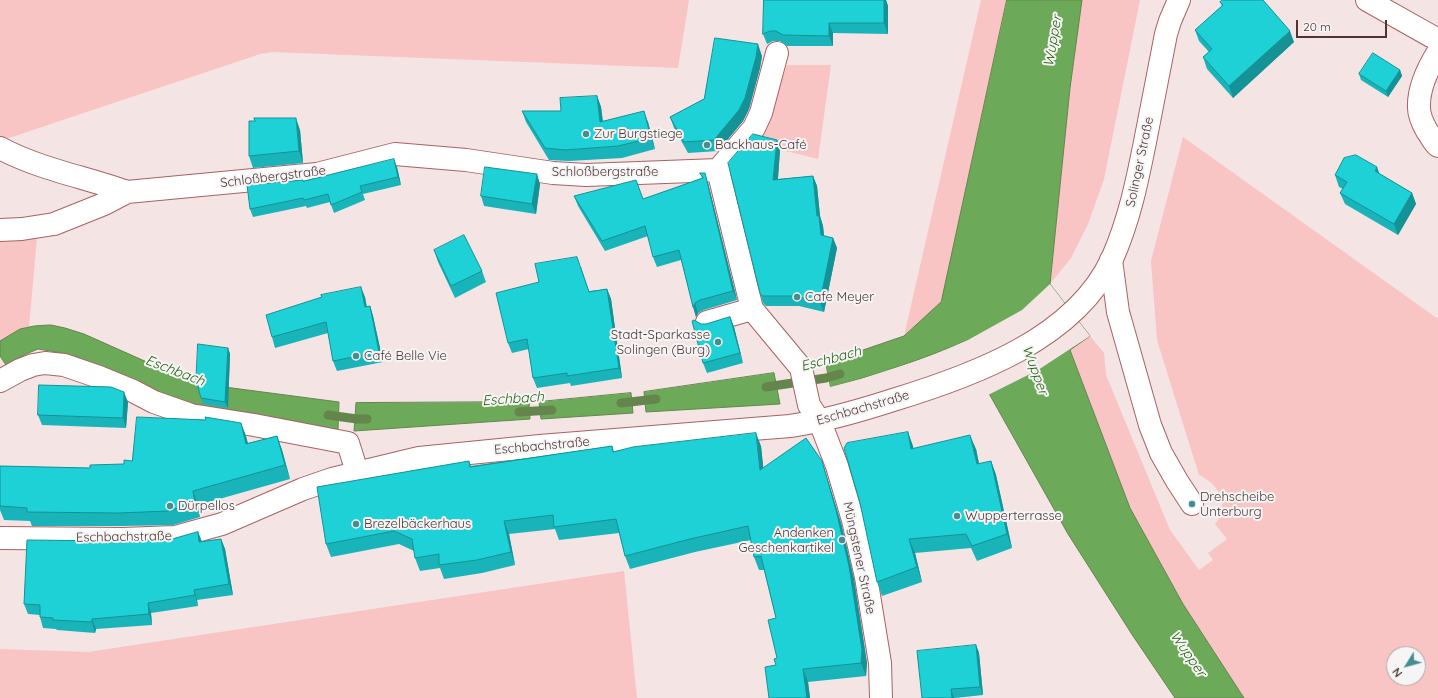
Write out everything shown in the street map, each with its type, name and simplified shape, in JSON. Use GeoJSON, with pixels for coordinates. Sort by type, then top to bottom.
{"type":"FeatureCollection","features":[{"type":"Feature","properties":{"kind":"main road","name":"Solinger Straße"},"geometry":{"type":"LineString","coordinates":[[1072,312],[1088,296],[1100,278],[1111,260],[1126,224],[1134,196],[1166,34],[1179,0]]}},
{"type":"Feature","properties":{"kind":"main road"},"geometry":{"type":"LineString","coordinates":[[1367,0],[1438,40]]}},
{"type":"Feature","properties":{"kind":"main road"},"geometry":{"type":"LineString","coordinates":[[1438,52],[1431,64],[1419,96],[1418,109],[1423,124],[1438,146]]}},
{"type":"Feature","properties":{"kind":"main road"},"geometry":{"type":"LineString","coordinates":[[777,53],[761,113],[754,128],[718,170],[752,309],[801,368],[814,413]]}},
{"type":"Feature","properties":{"kind":"main road","name":"Schloßbergstraße"},"geometry":{"type":"LineString","coordinates":[[0,148],[19,158],[127,192],[317,174],[395,154],[466,160],[528,170],[579,175],[718,170]]}},
{"type":"Feature","properties":{"kind":"main road"},"geometry":{"type":"LineString","coordinates":[[0,230],[22,229],[54,224],[104,204],[127,192]]}},
{"type":"Feature","properties":{"kind":"main road"},"geometry":{"type":"LineString","coordinates":[[1111,260],[1118,312],[1150,425],[1161,452],[1192,504]]}},
{"type":"Feature","properties":{"kind":"main road"},"geometry":{"type":"LineString","coordinates":[[707,322],[752,309]]}},
{"type":"Feature","properties":{"kind":"main road","name":"Eschbachstraße"},"geometry":{"type":"LineString","coordinates":[[0,538],[123,539],[175,537],[222,524],[303,489],[356,472],[419,458],[442,454],[790,426],[814,413],[841,416],[922,392],[979,370],[1043,336],[1072,312]]}},
{"type":"Feature","properties":{"kind":"main road"},"geometry":{"type":"LineString","coordinates":[[0,381],[20,370],[34,365],[45,363],[64,365],[99,377],[154,402],[191,415],[254,425],[348,443],[356,472]]}},
{"type":"Feature","properties":{"kind":"main road","name":"Müngstener Straße"},"geometry":{"type":"LineString","coordinates":[[814,413],[837,466],[854,520],[866,577],[880,663],[881,698]]}},
{"type":"Feature","properties":{"kind":"shaded area"},"geometry":{"type":"Polygon","coordinates":[[[0,0],[689,0],[678,68],[272,52],[260,54],[0,141],[0,0]]]}},
{"type":"Feature","properties":{"kind":"shaded area"},"geometry":{"type":"Polygon","coordinates":[[[981,0],[1007,0],[941,302],[904,336],[981,0]]]}},
{"type":"Feature","properties":{"kind":"shaded area"},"geometry":{"type":"Polygon","coordinates":[[[1082,0],[1140,0],[1104,179],[1088,224],[1071,258],[1050,284],[1070,88],[1082,0]]]}},
{"type":"Feature","properties":{"kind":"shaded area"},"geometry":{"type":"Polygon","coordinates":[[[787,65],[831,65],[818,159],[758,144],[787,65]]]}},
{"type":"Feature","properties":{"kind":"shaded area"},"geometry":{"type":"Polygon","coordinates":[[[1183,137],[1438,319],[1438,698],[1244,698],[1183,604],[1130,508],[1070,349],[1090,336],[1104,353],[1106,375],[1170,530],[1199,570],[1213,560],[1208,553],[1227,539],[1215,524],[1220,517],[1222,503],[1217,489],[1199,475],[1157,340],[1151,261],[1183,137]]]}},
{"type":"Feature","properties":{"kind":"shaded area"},"geometry":{"type":"Polygon","coordinates":[[[37,237],[29,327],[20,329],[0,341],[0,240],[37,237]]]}},
{"type":"Feature","properties":{"kind":"shaded area"},"geometry":{"type":"Polygon","coordinates":[[[624,571],[637,698],[0,698],[0,649],[88,652],[624,571]]]}},
{"type":"Feature","properties":{"kind":"water","name":"Wupper"},"geometry":{"type":"Polygon","coordinates":[[[1007,0],[1082,0],[1070,88],[1050,284],[1090,336],[1070,350],[1130,508],[1183,604],[1244,698],[1175,698],[1133,636],[1068,534],[987,390],[968,340],[900,366],[830,387],[825,363],[904,336],[941,302],[1007,0]]]}},
{"type":"Feature","properties":{"kind":"water"},"geometry":{"type":"Polygon","coordinates":[[[51,325],[84,334],[194,383],[339,402],[338,430],[192,407],[77,357],[57,352],[38,349],[6,365],[0,356],[0,341],[20,329],[51,325]]]}},
{"type":"Feature","properties":{"kind":"water"},"geometry":{"type":"Polygon","coordinates":[[[774,373],[780,404],[646,412],[644,392],[774,373]]]}},
{"type":"Feature","properties":{"kind":"water"},"geometry":{"type":"Polygon","coordinates":[[[631,393],[633,413],[541,419],[539,402],[631,393]]]}},
{"type":"Feature","properties":{"kind":"water"},"geometry":{"type":"Polygon","coordinates":[[[529,402],[530,419],[354,431],[356,403],[529,402]]]}},
{"type":"Feature","properties":{"kind":"pier"},"geometry":{"type":"Polygon","coordinates":[[[1050,284],[1090,336],[1038,370],[988,395],[967,343],[929,358],[861,381],[830,389],[828,387],[823,364],[825,363],[830,387],[861,379],[929,357],[968,340],[1022,310],[1050,284]]]}},
{"type":"Feature","properties":{"kind":"building"},"geometry":{"type":"Polygon","coordinates":[[[764,0],[884,0],[884,23],[829,23],[829,36],[783,35],[776,31],[770,31],[763,34],[764,0]]]}},
{"type":"Feature","properties":{"kind":"building"},"geometry":{"type":"Polygon","coordinates":[[[1223,0],[1263,0],[1290,31],[1229,86],[1203,57],[1212,49],[1195,30],[1223,5],[1220,2],[1223,0]]]}},
{"type":"Feature","properties":{"kind":"building"},"geometry":{"type":"Polygon","coordinates":[[[715,38],[758,44],[745,98],[739,110],[714,140],[684,142],[670,117],[704,99],[715,38]]]}},
{"type":"Feature","properties":{"kind":"building"},"geometry":{"type":"Polygon","coordinates":[[[1373,53],[1400,70],[1386,91],[1359,74],[1373,53]]]}},
{"type":"Feature","properties":{"kind":"building"},"geometry":{"type":"Polygon","coordinates":[[[597,96],[600,122],[644,111],[651,138],[618,146],[565,150],[545,148],[522,111],[561,111],[560,98],[597,96]]]}},
{"type":"Feature","properties":{"kind":"building"},"geometry":{"type":"Polygon","coordinates":[[[254,118],[296,118],[299,151],[249,156],[249,121],[255,121],[254,118]]]}},
{"type":"Feature","properties":{"kind":"building"},"geometry":{"type":"Polygon","coordinates":[[[753,134],[777,140],[773,180],[813,176],[817,216],[819,216],[821,235],[833,238],[820,302],[795,296],[762,296],[760,293],[728,163],[753,134]]]}},
{"type":"Feature","properties":{"kind":"building"},"geometry":{"type":"Polygon","coordinates":[[[1356,155],[1377,167],[1375,171],[1412,193],[1394,224],[1340,193],[1347,182],[1335,175],[1344,158],[1356,155]]]}},
{"type":"Feature","properties":{"kind":"building"},"geometry":{"type":"Polygon","coordinates":[[[394,159],[398,177],[360,186],[362,192],[331,205],[328,194],[304,200],[303,198],[250,209],[247,185],[303,181],[394,159]]]}},
{"type":"Feature","properties":{"kind":"building"},"geometry":{"type":"Polygon","coordinates":[[[485,167],[537,174],[532,204],[481,196],[485,167]]]}},
{"type":"Feature","properties":{"kind":"building"},"geometry":{"type":"Polygon","coordinates":[[[700,173],[705,173],[733,291],[700,300],[695,303],[693,307],[679,250],[653,257],[645,226],[602,241],[574,196],[636,180],[643,199],[703,178],[700,173]]]}},
{"type":"Feature","properties":{"kind":"building"},"geometry":{"type":"Polygon","coordinates":[[[464,235],[482,271],[451,286],[434,250],[464,235]]]}},
{"type":"Feature","properties":{"kind":"building"},"geometry":{"type":"Polygon","coordinates":[[[577,257],[589,292],[607,289],[619,368],[567,376],[567,373],[533,378],[527,339],[508,343],[496,293],[539,282],[535,264],[577,257]]]}},
{"type":"Feature","properties":{"kind":"building"},"geometry":{"type":"Polygon","coordinates":[[[361,287],[365,307],[370,306],[379,352],[333,361],[326,322],[272,337],[266,315],[322,297],[321,295],[361,287]]]}},
{"type":"Feature","properties":{"kind":"building","name":"Stadt-Sparkasse Solingen (Burg)"},"geometry":{"type":"Polygon","coordinates":[[[730,317],[740,353],[703,363],[692,321],[694,320],[701,324],[706,324],[730,317]]]}},
{"type":"Feature","properties":{"kind":"building"},"geometry":{"type":"Polygon","coordinates":[[[198,344],[228,348],[225,402],[201,398],[196,380],[198,344]]]}},
{"type":"Feature","properties":{"kind":"building"},"geometry":{"type":"Polygon","coordinates":[[[39,385],[111,387],[124,392],[123,418],[38,415],[39,385]]]}},
{"type":"Feature","properties":{"kind":"building"},"geometry":{"type":"Polygon","coordinates":[[[137,417],[206,420],[205,417],[241,423],[246,444],[277,436],[285,465],[193,491],[195,503],[168,511],[118,513],[27,512],[27,508],[0,506],[0,466],[90,468],[90,465],[124,464],[124,460],[132,461],[137,417]]]}},
{"type":"Feature","properties":{"kind":"building"},"geometry":{"type":"Polygon","coordinates":[[[908,432],[911,449],[970,435],[977,464],[991,461],[1007,534],[972,546],[966,534],[909,539],[917,567],[877,582],[860,503],[844,448],[847,443],[908,432]]]}},
{"type":"Feature","properties":{"kind":"building"},"geometry":{"type":"Polygon","coordinates":[[[756,433],[760,470],[806,438],[822,461],[836,510],[849,566],[862,650],[861,663],[803,669],[807,698],[769,698],[765,667],[776,665],[774,659],[777,658],[768,620],[776,618],[761,556],[754,557],[748,526],[625,556],[616,519],[554,527],[553,515],[504,521],[511,552],[477,560],[439,565],[439,554],[415,558],[412,539],[394,531],[326,544],[317,487],[469,461],[470,467],[612,446],[613,452],[633,447],[756,433]]]}},
{"type":"Feature","properties":{"kind":"building"},"geometry":{"type":"Polygon","coordinates":[[[198,532],[199,542],[221,539],[229,584],[194,590],[195,595],[148,603],[149,614],[92,619],[92,622],[53,620],[53,618],[40,617],[40,605],[24,604],[27,540],[119,541],[172,539],[198,532]]]}},
{"type":"Feature","properties":{"kind":"building"},"geometry":{"type":"Polygon","coordinates":[[[976,645],[980,687],[951,689],[952,698],[922,698],[917,651],[976,645]]]}},
{"type":"Feature","properties":{"kind":"waterway","name":"Eschbach"},"geometry":{"type":"LineString","coordinates":[[766,387],[826,378],[840,374]]}},
{"type":"Feature","properties":{"kind":"waterway","name":"Eschbach"},"geometry":{"type":"LineString","coordinates":[[621,403],[656,399]]}},
{"type":"Feature","properties":{"kind":"waterway","name":"Eschbach"},"geometry":{"type":"LineString","coordinates":[[519,412],[552,410]]}},
{"type":"Feature","properties":{"kind":"waterway","name":"Eschbach"},"geometry":{"type":"LineString","coordinates":[[328,415],[367,419]]}},
{"type":"Feature","properties":{"kind":"place","name":"Zur Burgstiege"},"geometry":{"type":"Point","coordinates":[586,134]}},
{"type":"Feature","properties":{"kind":"place","name":"Backhaus-Café"},"geometry":{"type":"Point","coordinates":[707,145]}},
{"type":"Feature","properties":{"kind":"place","name":"Cafe Meyer"},"geometry":{"type":"Point","coordinates":[797,297]}},
{"type":"Feature","properties":{"kind":"place","name":"Stadt-Sparkasse Solingen (Burg)"},"geometry":{"type":"Point","coordinates":[718,342]}},
{"type":"Feature","properties":{"kind":"place","name":"Café Belle Vie"},"geometry":{"type":"Point","coordinates":[356,356]}},
{"type":"Feature","properties":{"kind":"place","name":"Drehscheibe Unterburg"},"geometry":{"type":"Point","coordinates":[1192,504]}},
{"type":"Feature","properties":{"kind":"place","name":"Dürpellos"},"geometry":{"type":"Point","coordinates":[170,506]}},
{"type":"Feature","properties":{"kind":"place","name":"Wupperterrasse"},"geometry":{"type":"Point","coordinates":[957,516]}},
{"type":"Feature","properties":{"kind":"place","name":"Brezelbäckerhaus"},"geometry":{"type":"Point","coordinates":[356,524]}},
{"type":"Feature","properties":{"kind":"place","name":"Andenken Geschenkartikel"},"geometry":{"type":"Point","coordinates":[842,540]}}]}
